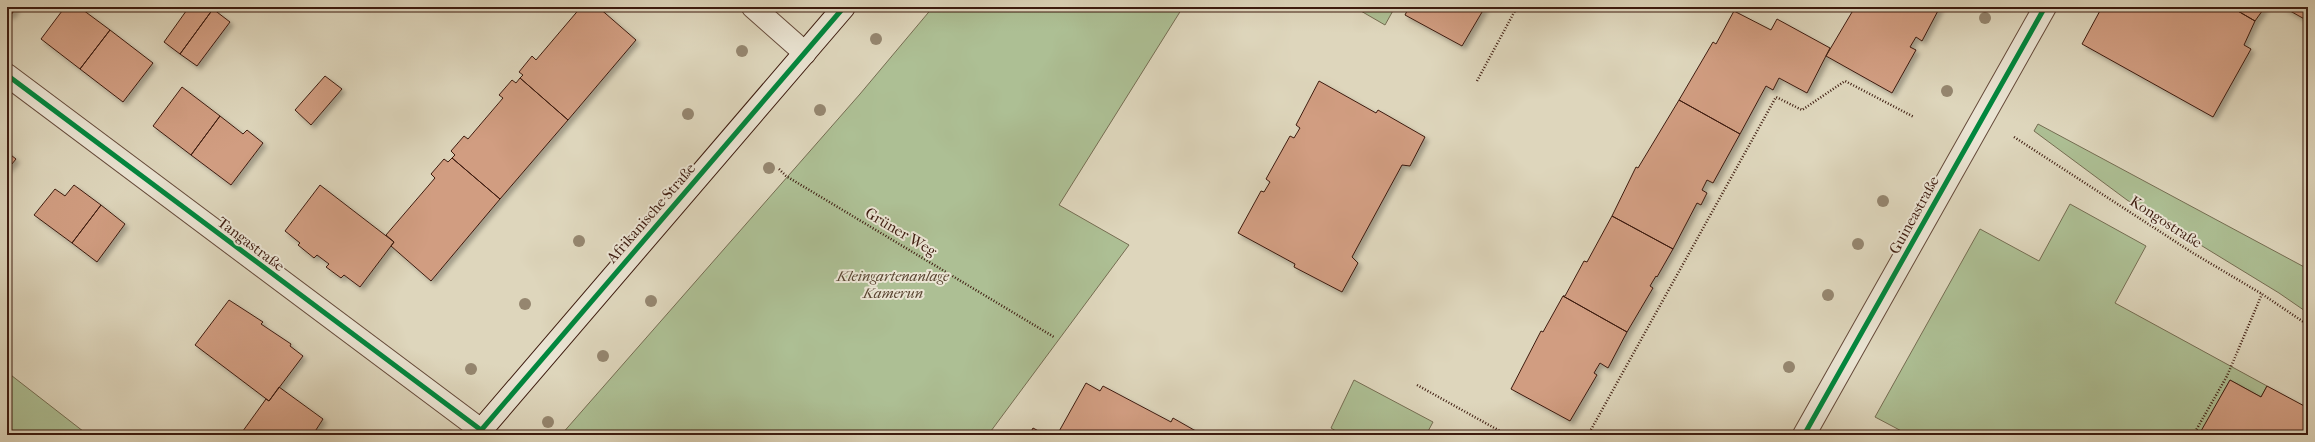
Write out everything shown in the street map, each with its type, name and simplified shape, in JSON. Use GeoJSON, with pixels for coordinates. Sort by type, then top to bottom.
{"type":"FeatureCollection","features":[{"type":"Feature","properties":{"kind":"street"},"geometry":{"type":"LineString","coordinates":[[753,7],[805,53]]}},
{"type":"Feature","properties":{"kind":"street","name":"Afrikanische Straße"},"geometry":{"type":"LineString","coordinates":[[479,433],[844,7]]}},
{"type":"Feature","properties":{"kind":"street","name":"Guineastraße"},"geometry":{"type":"LineString","coordinates":[[1804,435],[2044,7]]}},
{"type":"Feature","properties":{"kind":"street","name":"Tangastraße"},"geometry":{"type":"LineString","coordinates":[[7,75],[479,433]]}},
{"type":"Feature","properties":{"kind":"path"},"geometry":{"type":"LineString","coordinates":[[1477,81],[1518,7]]}},
{"type":"Feature","properties":{"kind":"path"},"geometry":{"type":"LineString","coordinates":[[1588,435],[1776,97],[1802,110],[1845,81],[1914,117]]}},
{"type":"Feature","properties":{"kind":"path"},"geometry":{"type":"LineString","coordinates":[[2195,432],[2227,376],[2262,294]]}},
{"type":"Feature","properties":{"kind":"path"},"geometry":{"type":"LineString","coordinates":[[1417,385],[1507,435]]}},
{"type":"Feature","properties":{"kind":"green space","name":"Kleingartenanlage Kamerun"},"geometry":{"type":"Polygon","coordinates":[[[933,7],[1183,7],[1059,205],[1129,245],[988,435],[561,435],[860,94],[933,7]]]}},
{"type":"Feature","properties":{"kind":"green space"},"geometry":{"type":"Polygon","coordinates":[[[1354,7],[1395,7],[1385,25],[1354,7]]]}},
{"type":"Feature","properties":{"kind":"green space"},"geometry":{"type":"Polygon","coordinates":[[[2038,124],[2308,269],[2308,313],[2279,293],[2127,200],[2034,131],[2038,124]]]}},
{"type":"Feature","properties":{"kind":"green space"},"geometry":{"type":"Polygon","coordinates":[[[2070,204],[2146,246],[2115,303],[2267,386],[2261,397],[2230,380],[2202,431],[2209,435],[1909,435],[1875,417],[1980,229],[2039,261],[2070,204]]]}},
{"type":"Feature","properties":{"kind":"green space"},"geometry":{"type":"Polygon","coordinates":[[[7,372],[88,435],[7,435],[7,372]]]}},
{"type":"Feature","properties":{"kind":"green space"},"geometry":{"type":"Polygon","coordinates":[[[1354,380],[1433,422],[1426,435],[1342,435],[1331,428],[1354,380]]]}},
{"type":"Feature","properties":{"kind":"building"},"geometry":{"type":"Polygon","coordinates":[[[7,7],[17,7],[10,16],[7,14],[7,7]]]}},
{"type":"Feature","properties":{"kind":"building"},"geometry":{"type":"Polygon","coordinates":[[[65,7],[79,7],[110,30],[80,69],[41,39],[65,7]]]}},
{"type":"Feature","properties":{"kind":"building"},"geometry":{"type":"Polygon","coordinates":[[[189,7],[210,7],[213,9],[180,54],[164,42],[189,7]]]}},
{"type":"Feature","properties":{"kind":"building"},"geometry":{"type":"Polygon","coordinates":[[[581,7],[598,7],[636,40],[568,120],[520,78],[523,75],[519,72],[532,56],[536,60],[581,7]]]}},
{"type":"Feature","properties":{"kind":"building"},"geometry":{"type":"Polygon","coordinates":[[[1409,7],[1485,7],[1462,46],[1405,15],[1409,7]]]}},
{"type":"Feature","properties":{"kind":"building"},"geometry":{"type":"Polygon","coordinates":[[[1855,7],[1940,7],[1922,41],[1916,37],[1910,47],[1916,50],[1892,93],[1826,56],[1855,7]]]}},
{"type":"Feature","properties":{"kind":"building"},"geometry":{"type":"Polygon","coordinates":[[[2102,7],[2231,7],[2255,21],[2244,45],[2251,49],[2213,117],[2082,44],[2102,7]]]}},
{"type":"Feature","properties":{"kind":"building"},"geometry":{"type":"Polygon","coordinates":[[[2231,7],[2265,7],[2255,21],[2231,7]]]}},
{"type":"Feature","properties":{"kind":"building"},"geometry":{"type":"Polygon","coordinates":[[[2283,7],[2308,7],[2308,21],[2283,7]]]}},
{"type":"Feature","properties":{"kind":"building"},"geometry":{"type":"Polygon","coordinates":[[[213,9],[230,22],[197,66],[180,54],[213,9]]]}},
{"type":"Feature","properties":{"kind":"building"},"geometry":{"type":"Polygon","coordinates":[[[1734,11],[1771,30],[1777,19],[1830,48],[1807,93],[1779,78],[1773,90],[1766,86],[1740,134],[1679,100],[1713,42],[1716,44],[1734,11]]]}},
{"type":"Feature","properties":{"kind":"building"},"geometry":{"type":"Polygon","coordinates":[[[110,30],[153,63],[123,102],[80,69],[110,30]]]}},
{"type":"Feature","properties":{"kind":"building"},"geometry":{"type":"Polygon","coordinates":[[[325,76],[342,89],[311,125],[295,110],[325,76]]]}},
{"type":"Feature","properties":{"kind":"building"},"geometry":{"type":"Polygon","coordinates":[[[520,78],[568,120],[500,199],[452,158],[455,155],[451,151],[464,136],[468,139],[503,98],[499,95],[512,80],[516,83],[520,78]]]}},
{"type":"Feature","properties":{"kind":"building"},"geometry":{"type":"Polygon","coordinates":[[[1319,81],[1376,113],[1378,110],[1425,137],[1410,166],[1402,165],[1352,257],[1358,263],[1342,292],[1294,267],[1295,264],[1238,233],[1261,191],[1264,192],[1270,182],[1266,179],[1290,136],[1294,138],[1300,128],[1296,125],[1319,81]]]}},
{"type":"Feature","properties":{"kind":"building"},"geometry":{"type":"Polygon","coordinates":[[[182,87],[220,116],[191,155],[153,126],[182,87]]]}},
{"type":"Feature","properties":{"kind":"building"},"geometry":{"type":"Polygon","coordinates":[[[1679,100],[1740,134],[1713,183],[1707,180],[1702,190],[1707,193],[1701,205],[1697,203],[1673,249],[1612,216],[1636,167],[1638,168],[1679,100]]]}},
{"type":"Feature","properties":{"kind":"building"},"geometry":{"type":"Polygon","coordinates":[[[220,116],[243,134],[247,130],[263,143],[231,185],[191,155],[220,116]]]}},
{"type":"Feature","properties":{"kind":"building"},"geometry":{"type":"Polygon","coordinates":[[[7,152],[16,159],[7,170],[7,152]]]}},
{"type":"Feature","properties":{"kind":"building"},"geometry":{"type":"Polygon","coordinates":[[[452,158],[500,199],[431,281],[391,246],[394,242],[386,235],[435,178],[431,174],[444,159],[448,162],[452,158]]]}},
{"type":"Feature","properties":{"kind":"building"},"geometry":{"type":"Polygon","coordinates":[[[74,185],[101,205],[72,243],[34,215],[55,189],[65,196],[74,185]]]}},
{"type":"Feature","properties":{"kind":"building"},"geometry":{"type":"Polygon","coordinates":[[[320,185],[394,242],[360,287],[344,275],[341,278],[326,267],[329,264],[317,255],[314,258],[298,245],[300,243],[285,231],[320,185]]]}},
{"type":"Feature","properties":{"kind":"building"},"geometry":{"type":"Polygon","coordinates":[[[101,205],[125,224],[97,262],[72,243],[101,205]]]}},
{"type":"Feature","properties":{"kind":"building"},"geometry":{"type":"Polygon","coordinates":[[[1612,216],[1673,249],[1650,286],[1653,288],[1627,332],[1563,296],[1565,296],[1584,261],[1587,262],[1612,216]]]}},
{"type":"Feature","properties":{"kind":"building"},"geometry":{"type":"Polygon","coordinates":[[[1563,296],[1627,332],[1608,368],[1600,363],[1594,373],[1597,375],[1570,421],[1511,389],[1541,331],[1543,332],[1563,296]]]}},
{"type":"Feature","properties":{"kind":"building"},"geometry":{"type":"Polygon","coordinates":[[[229,300],[263,322],[261,324],[291,344],[290,346],[303,356],[269,401],[195,345],[229,300]]]}},
{"type":"Feature","properties":{"kind":"building"},"geometry":{"type":"Polygon","coordinates":[[[2230,380],[2261,397],[2267,386],[2308,408],[2308,435],[2209,435],[2201,431],[2230,380]]]}},
{"type":"Feature","properties":{"kind":"building"},"geometry":{"type":"Polygon","coordinates":[[[1086,383],[1100,391],[1103,386],[1171,422],[1173,418],[1194,430],[1191,435],[1057,435],[1086,383]]]}},
{"type":"Feature","properties":{"kind":"building"},"geometry":{"type":"Polygon","coordinates":[[[279,387],[323,419],[314,433],[316,435],[240,435],[266,399],[269,401],[279,387]]]}},
{"type":"Feature","properties":{"kind":"building"},"geometry":{"type":"Polygon","coordinates":[[[1033,428],[1046,435],[1029,435],[1033,428]]]}},
{"type":"Feature","properties":{"kind":"building"},"geometry":{"type":"Polygon","coordinates":[[[1194,430],[1205,435],[1191,435],[1194,430]]]}},
{"type":"Feature","properties":{"kind":"cycle path"},"geometry":{"type":"LineString","coordinates":[[477,435],[844,7]]}},
{"type":"Feature","properties":{"kind":"cycle path"},"geometry":{"type":"LineString","coordinates":[[1804,435],[2045,7]]}},
{"type":"Feature","properties":{"kind":"cycle path"},"geometry":{"type":"LineString","coordinates":[[7,75],[481,430]]}}]}
